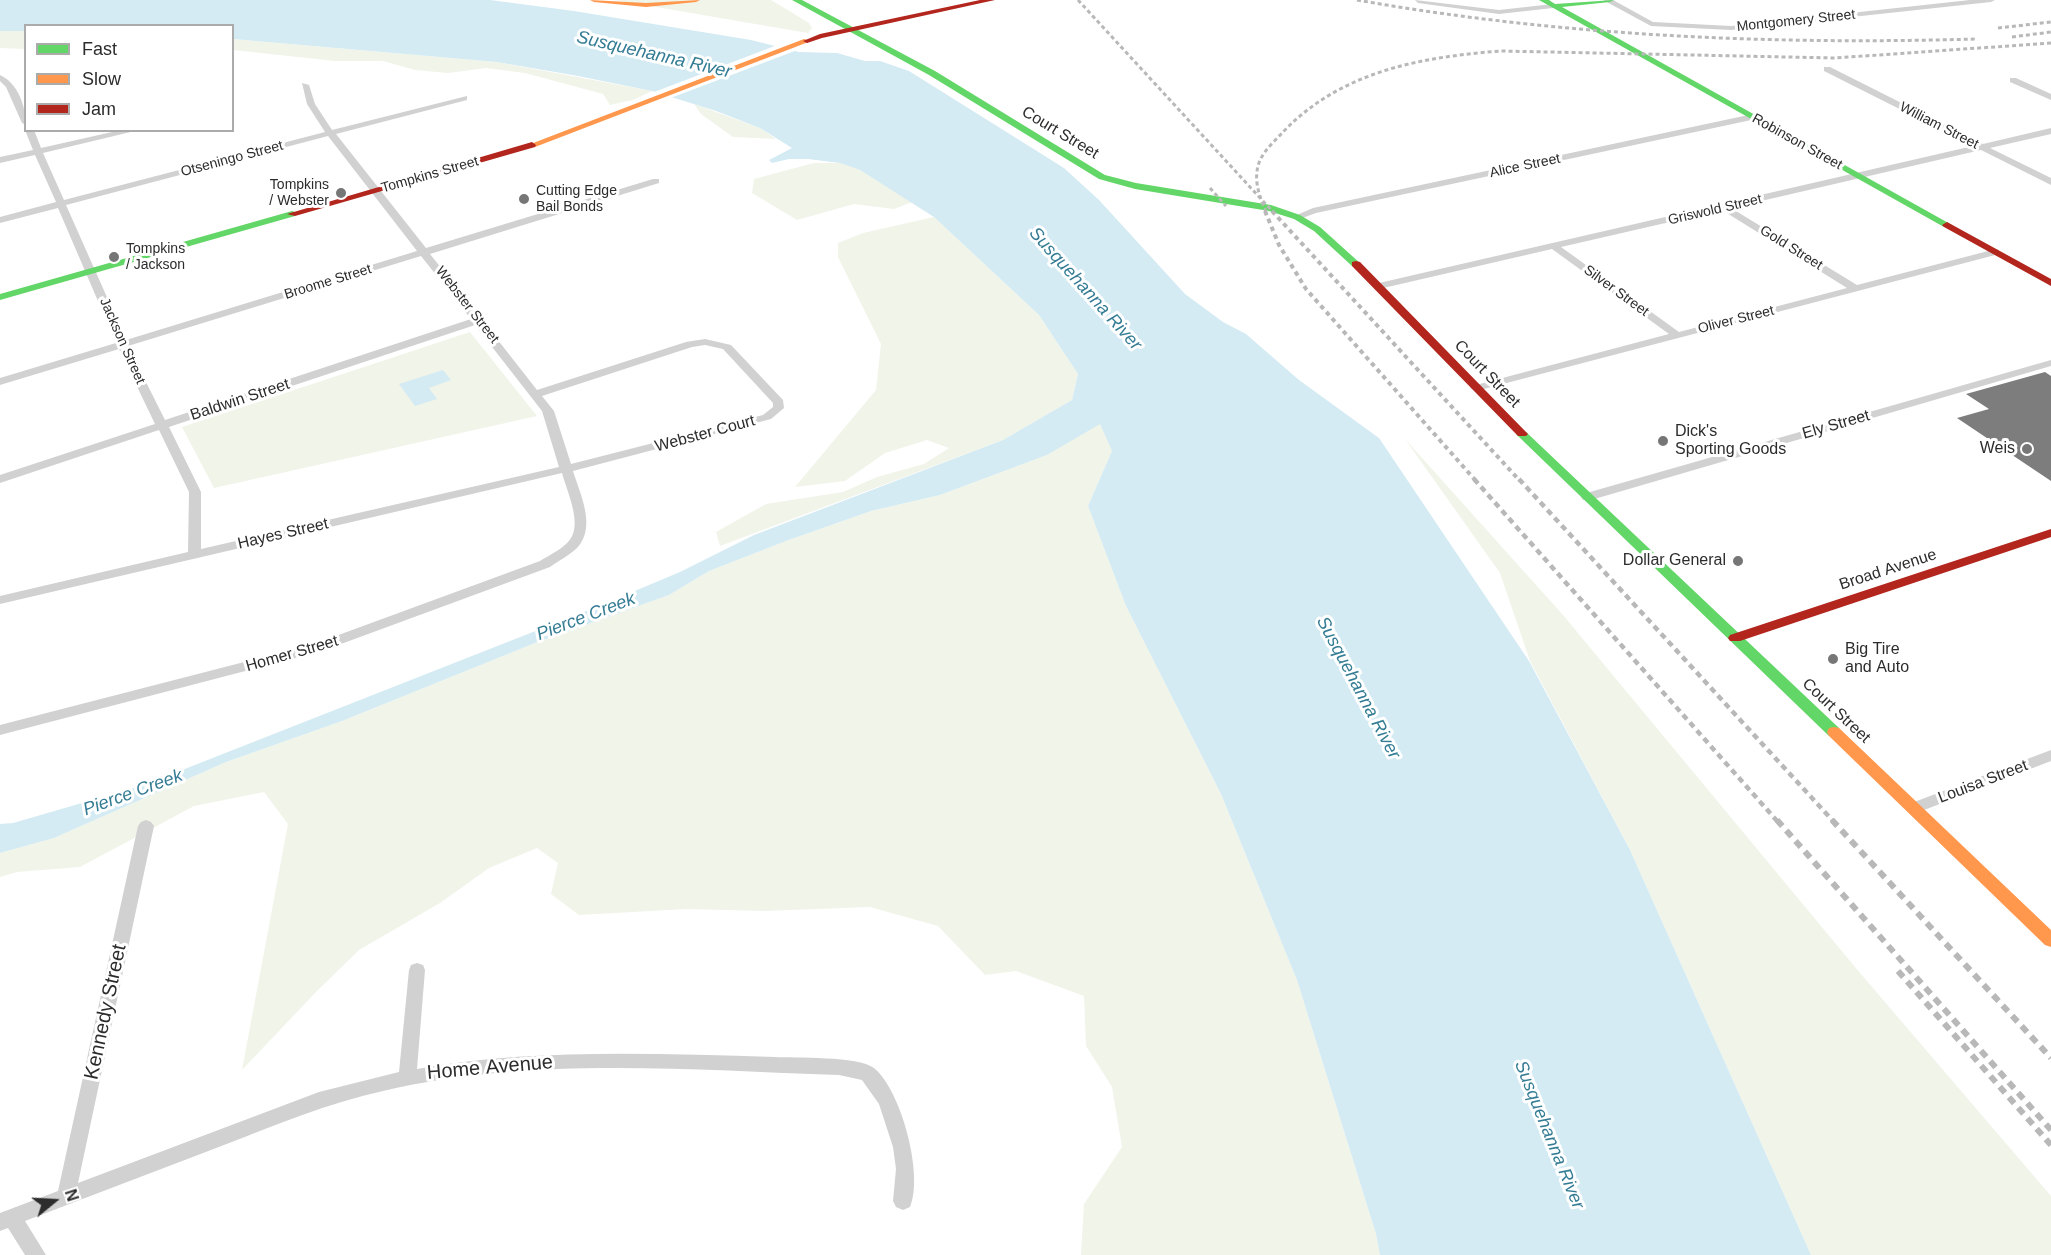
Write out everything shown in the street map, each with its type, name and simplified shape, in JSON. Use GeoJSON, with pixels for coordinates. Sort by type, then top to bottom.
{"type":"FeatureCollection","features":[{"type":"Feature","properties":{"kind":"main road"},"geometry":{"type":"LineString","coordinates":[[594,0],[646,5],[696,0]]}},
{"type":"Feature","properties":{"kind":"main road","name":"Court Street"},"geometry":{"type":"LineString","coordinates":[[796,0],[932,73],[1102,177],[1136,186],[1255,204],[1298,217],[1317,230],[1379,286],[1476,388],[1587,497],[2051,940]]}},
{"type":"Feature","properties":{"kind":"main road","name":"Tompkins Street"},"geometry":{"type":"LineString","coordinates":[[0,297],[529,146],[805,41],[851,28],[991,0]]}},
{"type":"Feature","properties":{"kind":"main road"},"geometry":{"type":"LineString","coordinates":[[1548,3],[1608,0]]}},
{"type":"Feature","properties":{"kind":"main road","name":"Robinson Street"},"geometry":{"type":"LineString","coordinates":[[1548,3],[2051,282]]}},
{"type":"Feature","properties":{"kind":"main road","name":"Broad Avenue"},"geometry":{"type":"LineString","coordinates":[[1735,638],[2051,533]]}},
{"type":"Feature","properties":{"kind":"street","name":"Montgomery Street"},"geometry":{"type":"LineString","coordinates":[[1608,0],[1651,24],[1731,28],[1991,0]]}},
{"type":"Feature","properties":{"kind":"street"},"geometry":{"type":"LineString","coordinates":[[1418,1],[1500,12],[1548,3]]}},
{"type":"Feature","properties":{"kind":"street","name":"William Street"},"geometry":{"type":"LineString","coordinates":[[1827,69],[2051,182]]}},
{"type":"Feature","properties":{"kind":"street"},"geometry":{"type":"LineString","coordinates":[[0,77],[10,86],[24,118]]}},
{"type":"Feature","properties":{"kind":"street"},"geometry":{"type":"LineString","coordinates":[[2013,80],[2051,97]]}},
{"type":"Feature","properties":{"kind":"street","name":"Webster Street"},"geometry":{"type":"LineString","coordinates":[[304,85],[310,104],[330,133],[426,252],[548,411],[580,513],[580,535],[572,546]]}},
{"type":"Feature","properties":{"kind":"street","name":"Otseningo Street"},"geometry":{"type":"LineString","coordinates":[[0,220],[464,98]]}},
{"type":"Feature","properties":{"kind":"street","name":"Alice Street"},"geometry":{"type":"LineString","coordinates":[[1298,217],[1313,211],[1753,117]]}},
{"type":"Feature","properties":{"kind":"street","name":"Griswold Street"},"geometry":{"type":"LineString","coordinates":[[1379,286],[2051,131]]}},
{"type":"Feature","properties":{"kind":"street","name":"Jackson Street"},"geometry":{"type":"LineString","coordinates":[[30,132],[122,344],[196,498],[194,555]]}},
{"type":"Feature","properties":{"kind":"street"},"geometry":{"type":"LineString","coordinates":[[0,160],[126,132]]}},
{"type":"Feature","properties":{"kind":"street","name":"Broome Street"},"geometry":{"type":"LineString","coordinates":[[0,382],[656,181]]}},
{"type":"Feature","properties":{"kind":"street","name":"Gold Street"},"geometry":{"type":"LineString","coordinates":[[1725,208],[1856,289]]}},
{"type":"Feature","properties":{"kind":"street","name":"Silver Street"},"geometry":{"type":"LineString","coordinates":[[1555,247],[1677,335]]}},
{"type":"Feature","properties":{"kind":"street","name":"Oliver Street"},"geometry":{"type":"LineString","coordinates":[[1476,388],[1996,252]]}},
{"type":"Feature","properties":{"kind":"street","name":"Baldwin Street"},"geometry":{"type":"LineString","coordinates":[[0,479],[479,320]]}},
{"type":"Feature","properties":{"kind":"street","name":"Webster Court"},"geometry":{"type":"LineString","coordinates":[[535,394],[690,344],[705,342],[728,347],[779,402],[778,408],[767,417],[745,424],[566,468]]}},
{"type":"Feature","properties":{"kind":"street","name":"Ely Street"},"geometry":{"type":"LineString","coordinates":[[1587,497],[2051,363]]}},
{"type":"Feature","properties":{"kind":"street","name":"Hayes Street"},"geometry":{"type":"LineString","coordinates":[[0,600],[566,468]]}},
{"type":"Feature","properties":{"kind":"street","name":"Homer Street"},"geometry":{"type":"LineString","coordinates":[[0,730],[245,667],[357,635],[545,564],[572,546]]}},
{"type":"Feature","properties":{"kind":"street","name":"Louisa Street"},"geometry":{"type":"LineString","coordinates":[[1914,808],[2051,755]]}},
{"type":"Feature","properties":{"kind":"street","name":"Kennedy Street"},"geometry":{"type":"LineString","coordinates":[[66,1197],[146,826]]}},
{"type":"Feature","properties":{"kind":"street"},"geometry":{"type":"LineString","coordinates":[[406,1076],[417,970]]}},
{"type":"Feature","properties":{"kind":"street","name":"Home Avenue"},"geometry":{"type":"LineString","coordinates":[[6,1220],[319,1100],[357,1088],[406,1076],[475,1066],[574,1060],[839,1067],[867,1073],[887,1100],[902,1147],[905,1169],[903,1201]]}},
{"type":"Feature","properties":{"kind":"street"},"geometry":{"type":"LineString","coordinates":[[6,1220],[36,1255]]}},
{"type":"Feature","properties":{"kind":"shaded area"},"geometry":{"type":"Polygon","coordinates":[[[615,0],[771,0],[809,23],[812,28],[808,33],[615,0]]]}},
{"type":"Feature","properties":{"kind":"shaded area"},"geometry":{"type":"Polygon","coordinates":[[[0,31],[24,31],[24,49],[0,48],[0,31]]]}},
{"type":"Feature","properties":{"kind":"shaded area"},"geometry":{"type":"Polygon","coordinates":[[[234,39],[497,62],[652,91],[633,100],[610,105],[603,94],[525,73],[486,68],[448,73],[415,70],[383,61],[335,61],[234,50],[234,39]]]}},
{"type":"Feature","properties":{"kind":"shaded area"},"geometry":{"type":"Polygon","coordinates":[[[694,104],[760,128],[776,139],[733,137],[701,114],[694,104]]]}},
{"type":"Feature","properties":{"kind":"shaded area"},"geometry":{"type":"Polygon","coordinates":[[[814,163],[840,163],[860,170],[912,202],[894,209],[854,204],[797,220],[752,193],[754,179],[814,163]]]}},
{"type":"Feature","properties":{"kind":"shaded area"},"geometry":{"type":"Polygon","coordinates":[[[934,217],[1039,315],[1078,374],[1072,400],[1003,440],[720,546],[716,532],[766,504],[843,492],[877,477],[924,464],[949,448],[927,440],[885,453],[845,481],[795,487],[876,390],[881,344],[838,257],[838,243],[863,233],[934,217]]]}},
{"type":"Feature","properties":{"kind":"shaded area"},"geometry":{"type":"Polygon","coordinates":[[[470,332],[537,416],[214,488],[182,427],[470,332]]]}},
{"type":"Feature","properties":{"kind":"shaded area"},"geometry":{"type":"Polygon","coordinates":[[[1100,423],[1112,451],[1088,506],[1126,606],[1221,794],[1297,980],[1376,1234],[1380,1255],[1081,1255],[1084,1204],[1122,1147],[1112,1087],[1086,1046],[1084,996],[1016,971],[985,975],[938,926],[870,907],[763,911],[687,909],[579,915],[551,894],[558,863],[537,848],[489,868],[440,903],[359,950],[242,1070],[288,824],[264,792],[194,806],[80,867],[17,872],[0,877],[0,853],[54,838],[226,762],[342,721],[535,643],[669,595],[709,571],[786,541],[871,511],[940,495],[1047,455],[1100,423]]]}},
{"type":"Feature","properties":{"kind":"shaded area"},"geometry":{"type":"Polygon","coordinates":[[[1405,439],[1563,615],[1855,967],[2051,1196],[2051,1255],[1811,1255],[1630,850],[1530,661],[1500,573],[1405,439]]]}},
{"type":"Feature","properties":{"kind":"water"},"geometry":{"type":"Polygon","coordinates":[[[0,0],[490,0],[574,11],[751,40],[799,52],[837,53],[865,61],[880,61],[909,71],[1064,168],[1099,200],[1185,294],[1223,322],[1246,334],[1299,380],[1379,438],[1529,661],[1630,850],[1811,1255],[1380,1255],[1376,1234],[1297,980],[1221,794],[1126,606],[1088,506],[1112,451],[1100,424],[1047,455],[940,495],[871,511],[786,541],[709,571],[669,595],[535,643],[342,721],[226,762],[54,838],[0,853],[0,824],[13,823],[144,785],[599,606],[680,572],[754,535],[1003,440],[1072,400],[1078,374],[1039,315],[934,217],[860,170],[840,163],[789,159],[772,163],[769,160],[792,148],[760,128],[716,111],[652,91],[497,62],[234,39],[234,24],[24,24],[24,31],[0,31],[0,0]]]}},
{"type":"Feature","properties":{"kind":"water"},"geometry":{"type":"Polygon","coordinates":[[[443,370],[451,380],[429,388],[437,399],[415,406],[399,384],[443,370]]]}},
{"type":"Feature","properties":{"kind":"pier"},"geometry":{"type":"Polygon","coordinates":[[[780,44],[800,49],[668,99],[649,94],[780,44]]]}},
{"type":"Feature","properties":{"kind":"building","name":"Weis"},"geometry":{"type":"Polygon","coordinates":[[[2045,372],[2051,376],[2051,481],[1957,418],[1989,409],[1966,394],[2045,372]]]}},
{"type":"Feature","properties":{"kind":"railway"},"geometry":{"type":"LineString","coordinates":[[1078,0],[1261,199]]}},
{"type":"Feature","properties":{"kind":"railway"},"geometry":{"type":"LineString","coordinates":[[1357,0],[1511,22],[1665,35],[1743,39],[1898,41],[1976,39]]}},
{"type":"Feature","properties":{"kind":"railway"},"geometry":{"type":"LineString","coordinates":[[1998,28],[2051,22]]}},
{"type":"Feature","properties":{"kind":"railway"},"geometry":{"type":"LineString","coordinates":[[2012,37],[2051,32]]}},
{"type":"Feature","properties":{"kind":"railway"},"geometry":{"type":"LineString","coordinates":[[1261,199],[1257,177],[1260,160],[1284,131],[1331,94],[1357,81],[1412,63],[1501,51],[1835,58],[2051,43]]}},
{"type":"Feature","properties":{"kind":"railway"},"geometry":{"type":"LineString","coordinates":[[1210,188],[1226,206]]}},
{"type":"Feature","properties":{"kind":"railway"},"geometry":{"type":"LineString","coordinates":[[1261,199],[1273,212]]}},
{"type":"Feature","properties":{"kind":"railway"},"geometry":{"type":"LineString","coordinates":[[1261,199],[1266,212]]}},
{"type":"Feature","properties":{"kind":"railway"},"geometry":{"type":"LineString","coordinates":[[1265,211],[1279,245],[1306,289],[1476,481]]}},
{"type":"Feature","properties":{"kind":"railway"},"geometry":{"type":"LineString","coordinates":[[1272,211],[1520,481]]}},
{"type":"Feature","properties":{"kind":"railway"},"geometry":{"type":"LineString","coordinates":[[1474,479],[1778,822]]}},
{"type":"Feature","properties":{"kind":"railway"},"geometry":{"type":"LineString","coordinates":[[1519,479],[1834,822]]}},
{"type":"Feature","properties":{"kind":"railway"},"geometry":{"type":"LineString","coordinates":[[1777,820],[2051,1130]]}},
{"type":"Feature","properties":{"kind":"railway"},"geometry":{"type":"LineString","coordinates":[[1832,820],[2051,1058]]}},
{"type":"Feature","properties":{"kind":"railway"},"geometry":{"type":"LineString","coordinates":[[1898,971],[2051,1145]]}},
{"type":"Feature","properties":{"kind":"traffic: fast"},"geometry":{"type":"LineString","coordinates":[[796,0],[932,73],[1102,177],[1135,186],[1271,208],[1297,217],[1317,229],[1356,264]]}},
{"type":"Feature","properties":{"kind":"traffic: fast"},"geometry":{"type":"LineString","coordinates":[[1543,0],[1947,225]]}},
{"type":"Feature","properties":{"kind":"traffic: fast"},"geometry":{"type":"LineString","coordinates":[[1553,6],[1610,0]]}},
{"type":"Feature","properties":{"kind":"traffic: fast"},"geometry":{"type":"LineString","coordinates":[[0,297],[292,214]]}},
{"type":"Feature","properties":{"kind":"traffic: fast"},"geometry":{"type":"LineString","coordinates":[[1522,434],[1834,732]]}},
{"type":"Feature","properties":{"kind":"traffic: slow"},"geometry":{"type":"LineString","coordinates":[[594,0],[646,5],[696,0]]}},
{"type":"Feature","properties":{"kind":"traffic: slow"},"geometry":{"type":"LineString","coordinates":[[532,145],[807,41]]}},
{"type":"Feature","properties":{"kind":"traffic: slow"},"geometry":{"type":"LineString","coordinates":[[1834,732],[2051,940]]}},
{"type":"Feature","properties":{"kind":"traffic: jam"},"geometry":{"type":"LineString","coordinates":[[807,41],[820,36],[991,0]]}},
{"type":"Feature","properties":{"kind":"traffic: jam"},"geometry":{"type":"LineString","coordinates":[[292,214],[532,145]]}},
{"type":"Feature","properties":{"kind":"traffic: jam"},"geometry":{"type":"LineString","coordinates":[[1947,225],[2051,283]]}},
{"type":"Feature","properties":{"kind":"traffic: jam"},"geometry":{"type":"LineString","coordinates":[[1356,264],[1522,434]]}},
{"type":"Feature","properties":{"kind":"traffic: jam"},"geometry":{"type":"LineString","coordinates":[[1735,638],[2051,533]]}},
{"type":"Feature","properties":{"kind":"place","name":"Tompkins / Webster"},"geometry":{"type":"Point","coordinates":[341,193]}},
{"type":"Feature","properties":{"kind":"place","name":"Cutting Edge Bail Bonds"},"geometry":{"type":"Point","coordinates":[524,199]}},
{"type":"Feature","properties":{"kind":"place","name":"Tompkins / Jackson"},"geometry":{"type":"Point","coordinates":[114,257]}},
{"type":"Feature","properties":{"kind":"place","name":"Dick's Sporting Goods"},"geometry":{"type":"Point","coordinates":[1663,441]}},
{"type":"Feature","properties":{"kind":"place","name":"Weis"},"geometry":{"type":"Point","coordinates":[2027,449]}},
{"type":"Feature","properties":{"kind":"place","name":"Dollar General"},"geometry":{"type":"Point","coordinates":[1738,561]}},
{"type":"Feature","properties":{"kind":"place","name":"Big Tire and Auto"},"geometry":{"type":"Point","coordinates":[1833,659]}},
{"type":"Feature","properties":{"kind":"water label","name":"Susquehanna River"},"geometry":{"type":"Point","coordinates":[654,55]}},
{"type":"Feature","properties":{"kind":"water label","name":"Susquehanna River"},"geometry":{"type":"Point","coordinates":[1085,289]}},
{"type":"Feature","properties":{"kind":"water label","name":"Pierce Creek"},"geometry":{"type":"Point","coordinates":[586,617]}},
{"type":"Feature","properties":{"kind":"water label","name":"Susquehanna River"},"geometry":{"type":"Point","coordinates":[1358,688]}},
{"type":"Feature","properties":{"kind":"water label","name":"Pierce Creek"},"geometry":{"type":"Point","coordinates":[133,793]}},
{"type":"Feature","properties":{"kind":"water label","name":"Susquehanna River"},"geometry":{"type":"Point","coordinates":[1549,1135]}}]}
